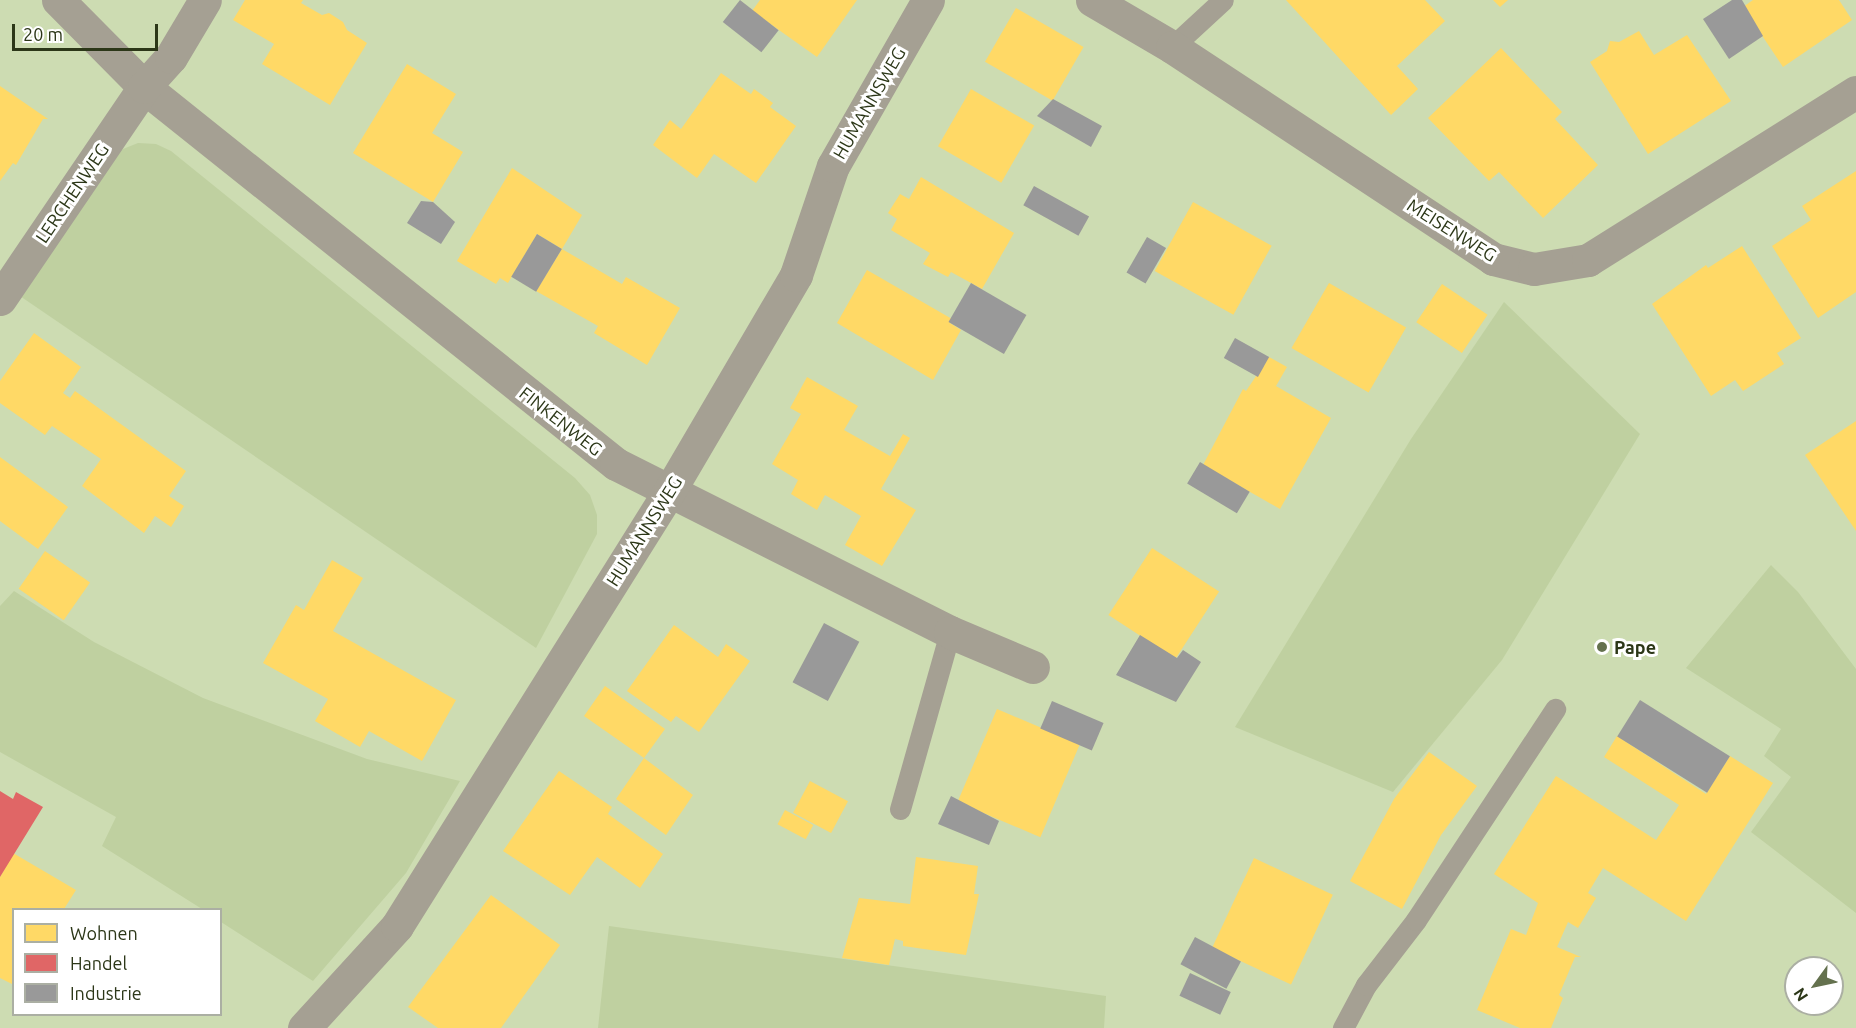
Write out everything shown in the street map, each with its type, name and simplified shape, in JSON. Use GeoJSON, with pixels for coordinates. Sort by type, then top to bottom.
{"type":"FeatureCollection","features":[{"type":"Feature","properties":{"kind":"street","name":"FINKENWEG"},"geometry":{"type":"LineString","coordinates":[[58,0],[144,87],[616,464],[950,632],[1033,667]]}},
{"type":"Feature","properties":{"kind":"street"},"geometry":{"type":"LineString","coordinates":[[144,87],[171,57],[205,0]]}},
{"type":"Feature","properties":{"kind":"street","name":"HUMANNSWEG"},"geometry":{"type":"LineString","coordinates":[[304,1028],[397,927],[670,490],[796,275],[833,166],[928,0]]}},
{"type":"Feature","properties":{"kind":"street","name":"MEISENWEG"},"geometry":{"type":"LineString","coordinates":[[1092,0],[1172,47],[1493,259],[1534,268],[1588,260],[1856,92]]}},
{"type":"Feature","properties":{"kind":"street","name":"LERCHENWEG"},"geometry":{"type":"LineString","coordinates":[[0,299],[144,87]]}},
{"type":"Feature","properties":{"kind":"lane"},"geometry":{"type":"LineString","coordinates":[[1172,47],[1223,0]]}},
{"type":"Feature","properties":{"kind":"lane"},"geometry":{"type":"LineString","coordinates":[[900,809],[950,632]]}},
{"type":"Feature","properties":{"kind":"lane"},"geometry":{"type":"LineString","coordinates":[[1343,1028],[1366,984],[1416,920],[1555,709]]}},
{"type":"Feature","properties":{"kind":"green space"},"geometry":{"type":"Polygon","coordinates":[[[138,143],[156,144],[171,151],[575,478],[590,495],[597,515],[597,534],[536,648],[17,294],[111,159],[123,149],[138,143]]]}},
{"type":"Feature","properties":{"kind":"green space"},"geometry":{"type":"Polygon","coordinates":[[[1504,302],[1640,434],[1502,660],[1393,792],[1235,727],[1411,439],[1504,302]]]}},
{"type":"Feature","properties":{"kind":"green space"},"geometry":{"type":"Polygon","coordinates":[[[1771,565],[1798,592],[1856,669],[1856,913],[1751,832],[1791,777],[1764,756],[1781,729],[1686,668],[1771,565]]]}},
{"type":"Feature","properties":{"kind":"green space"},"geometry":{"type":"Polygon","coordinates":[[[14,591],[94,642],[203,698],[367,759],[460,781],[406,873],[313,981],[222,923],[222,908],[200,908],[102,846],[116,817],[0,752],[0,606],[14,591]]]}},
{"type":"Feature","properties":{"kind":"green space"},"geometry":{"type":"Polygon","coordinates":[[[609,926],[1106,996],[1104,1028],[598,1028],[609,926]]]}},
{"type":"Feature","properties":{"kind":"building: Wohnen"},"geometry":{"type":"Polygon","coordinates":[[[245,0],[303,0],[301,3],[322,15],[329,13],[343,22],[347,30],[367,43],[330,105],[262,64],[274,44],[233,20],[245,0]]]}},
{"type":"Feature","properties":{"kind":"building: Wohnen"},"geometry":{"type":"Polygon","coordinates":[[[760,0],[857,0],[817,57],[752,11],[760,0]]]}},
{"type":"Feature","properties":{"kind":"building: Wohnen"},"geometry":{"type":"Polygon","coordinates":[[[1286,0],[1425,0],[1445,21],[1397,66],[1418,89],[1391,115],[1286,0]]]}},
{"type":"Feature","properties":{"kind":"building: Wohnen"},"geometry":{"type":"Polygon","coordinates":[[[1493,0],[1508,0],[1500,7],[1493,0]]]}},
{"type":"Feature","properties":{"kind":"building: Wohnen"},"geometry":{"type":"Polygon","coordinates":[[[1753,0],[1839,0],[1852,20],[1783,67],[1743,7],[1753,0]]]}},
{"type":"Feature","properties":{"kind":"building: Wohnen"},"geometry":{"type":"Polygon","coordinates":[[[1016,8],[1084,47],[1053,101],[985,62],[1016,8]]]}},
{"type":"Feature","properties":{"kind":"building: Wohnen"},"geometry":{"type":"Polygon","coordinates":[[[1639,31],[1654,55],[1687,35],[1731,101],[1648,154],[1590,62],[1607,51],[1610,41],[1619,42],[1639,31]]]}},
{"type":"Feature","properties":{"kind":"building: Wohnen"},"geometry":{"type":"Polygon","coordinates":[[[1501,48],[1562,112],[1555,119],[1598,165],[1543,218],[1499,172],[1489,181],[1428,118],[1501,48]]]}},
{"type":"Feature","properties":{"kind":"building: Wohnen"},"geometry":{"type":"Polygon","coordinates":[[[407,64],[456,94],[432,133],[463,152],[433,202],[353,153],[407,64]]]}},
{"type":"Feature","properties":{"kind":"building: Wohnen"},"geometry":{"type":"Polygon","coordinates":[[[721,73],[751,94],[754,89],[773,103],[770,107],[796,126],[756,183],[714,154],[697,178],[653,145],[670,120],[681,129],[721,73]]]}},
{"type":"Feature","properties":{"kind":"building: Wohnen"},"geometry":{"type":"Polygon","coordinates":[[[0,86],[48,119],[43,119],[16,165],[13,163],[0,181],[0,86]]]}},
{"type":"Feature","properties":{"kind":"building: Wohnen"},"geometry":{"type":"Polygon","coordinates":[[[971,89],[1034,125],[1001,183],[938,146],[971,89]]]}},
{"type":"Feature","properties":{"kind":"building: Wohnen"},"geometry":{"type":"Polygon","coordinates":[[[512,168],[582,215],[562,249],[537,234],[508,283],[500,278],[496,284],[457,261],[512,168]]]}},
{"type":"Feature","properties":{"kind":"building: Wohnen"},"geometry":{"type":"Polygon","coordinates":[[[1856,171],[1856,292],[1818,318],[1772,246],[1811,220],[1802,206],[1856,171]]]}},
{"type":"Feature","properties":{"kind":"building: Wohnen"},"geometry":{"type":"Polygon","coordinates":[[[921,177],[1014,233],[982,289],[951,272],[948,277],[923,264],[930,253],[891,230],[897,219],[888,213],[900,194],[909,199],[921,177]]]}},
{"type":"Feature","properties":{"kind":"building: Wohnen"},"geometry":{"type":"Polygon","coordinates":[[[1193,202],[1272,246],[1233,315],[1155,271],[1193,202]]]}},
{"type":"Feature","properties":{"kind":"building: Wohnen"},"geometry":{"type":"Polygon","coordinates":[[[1742,246],[1801,338],[1777,353],[1784,364],[1743,391],[1735,380],[1711,396],[1652,304],[1706,265],[1708,268],[1742,246]]]}},
{"type":"Feature","properties":{"kind":"building: Wohnen"},"geometry":{"type":"Polygon","coordinates":[[[562,249],[622,284],[626,277],[680,308],[647,365],[594,333],[598,326],[536,291],[562,249]]]}},
{"type":"Feature","properties":{"kind":"building: Wohnen"},"geometry":{"type":"Polygon","coordinates":[[[867,270],[952,319],[950,323],[961,330],[933,380],[837,323],[867,270]]]}},
{"type":"Feature","properties":{"kind":"building: Wohnen"},"geometry":{"type":"Polygon","coordinates":[[[1329,283],[1406,328],[1369,392],[1292,348],[1329,283]]]}},
{"type":"Feature","properties":{"kind":"building: Wohnen"},"geometry":{"type":"Polygon","coordinates":[[[1442,284],[1488,315],[1462,353],[1416,322],[1442,284]]]}},
{"type":"Feature","properties":{"kind":"building: Wohnen"},"geometry":{"type":"Polygon","coordinates":[[[34,333],[81,367],[63,393],[70,398],[75,391],[186,471],[169,496],[184,506],[171,527],[155,516],[144,533],[82,486],[101,459],[52,426],[45,435],[0,403],[0,381],[34,333]]]}},
{"type":"Feature","properties":{"kind":"building: Wohnen"},"geometry":{"type":"Polygon","coordinates":[[[1269,357],[1287,367],[1276,386],[1331,418],[1280,509],[1203,465],[1243,389],[1246,391],[1269,357]]]}},
{"type":"Feature","properties":{"kind":"building: Wohnen"},"geometry":{"type":"Polygon","coordinates":[[[807,377],[858,406],[844,430],[890,456],[903,434],[910,438],[881,489],[916,510],[882,566],[845,545],[861,516],[825,495],[817,510],[791,494],[798,480],[772,464],[801,414],[790,408],[807,377]]]}},
{"type":"Feature","properties":{"kind":"building: Wohnen"},"geometry":{"type":"Polygon","coordinates":[[[1856,421],[1856,531],[1805,455],[1856,421]]]}},
{"type":"Feature","properties":{"kind":"building: Wohnen"},"geometry":{"type":"Polygon","coordinates":[[[0,457],[68,507],[38,549],[0,521],[0,457]]]}},
{"type":"Feature","properties":{"kind":"building: Wohnen"},"geometry":{"type":"Polygon","coordinates":[[[1152,548],[1219,592],[1176,659],[1108,615],[1152,548]]]}},
{"type":"Feature","properties":{"kind":"building: Wohnen"},"geometry":{"type":"Polygon","coordinates":[[[45,551],[90,583],[64,620],[19,589],[45,551]]]}},
{"type":"Feature","properties":{"kind":"building: Wohnen"},"geometry":{"type":"Polygon","coordinates":[[[332,560],[363,578],[333,631],[456,700],[422,761],[369,731],[360,747],[315,721],[328,699],[263,663],[296,605],[304,610],[332,560]]]}},
{"type":"Feature","properties":{"kind":"building: Wohnen"},"geometry":{"type":"Polygon","coordinates":[[[674,625],[718,657],[726,644],[750,661],[699,732],[676,716],[671,722],[627,691],[674,625]]]}},
{"type":"Feature","properties":{"kind":"building: Wohnen"},"geometry":{"type":"Polygon","coordinates":[[[605,686],[665,729],[644,758],[584,716],[605,686]]]}},
{"type":"Feature","properties":{"kind":"building: Wohnen"},"geometry":{"type":"Polygon","coordinates":[[[997,709],[1080,744],[1040,837],[958,802],[997,709]]]}},
{"type":"Feature","properties":{"kind":"building: Wohnen"},"geometry":{"type":"Polygon","coordinates":[[[1617,736],[1706,794],[1730,756],[1773,783],[1686,921],[1603,868],[1588,893],[1596,898],[1578,928],[1568,922],[1557,947],[1581,957],[1575,957],[1559,995],[1563,998],[1551,1028],[1520,1028],[1477,1010],[1511,929],[1526,935],[1538,903],[1494,874],[1556,776],[1656,840],[1679,805],[1604,757],[1617,736]]]}},
{"type":"Feature","properties":{"kind":"building: Wohnen"},"geometry":{"type":"Polygon","coordinates":[[[1429,752],[1477,786],[1441,835],[1402,909],[1350,881],[1394,799],[1429,752]]]}},
{"type":"Feature","properties":{"kind":"building: Wohnen"},"geometry":{"type":"Polygon","coordinates":[[[644,758],[693,795],[666,835],[616,799],[644,758]]]}},
{"type":"Feature","properties":{"kind":"building: Wohnen"},"geometry":{"type":"Polygon","coordinates":[[[559,771],[612,807],[608,814],[663,854],[640,888],[597,857],[570,895],[503,851],[559,771]]]}},
{"type":"Feature","properties":{"kind":"building: Wohnen"},"geometry":{"type":"Polygon","coordinates":[[[810,781],[848,801],[831,833],[793,813],[810,781]]]}},
{"type":"Feature","properties":{"kind":"building: Wohnen"},"geometry":{"type":"Polygon","coordinates":[[[785,810],[813,825],[806,839],[777,824],[785,810]]]}},
{"type":"Feature","properties":{"kind":"building: Wohnen"},"geometry":{"type":"Polygon","coordinates":[[[13,853],[76,890],[65,908],[12,908],[12,984],[0,978],[0,877],[13,853]]]}},
{"type":"Feature","properties":{"kind":"building: Wohnen"},"geometry":{"type":"Polygon","coordinates":[[[916,857],[978,866],[974,894],[979,894],[966,955],[903,946],[903,941],[895,939],[889,965],[842,958],[859,898],[910,904],[916,857]]]}},
{"type":"Feature","properties":{"kind":"building: Wohnen"},"geometry":{"type":"Polygon","coordinates":[[[1254,858],[1333,895],[1291,984],[1212,948],[1254,858]]]}},
{"type":"Feature","properties":{"kind":"building: Wohnen"},"geometry":{"type":"Polygon","coordinates":[[[491,895],[560,945],[501,1028],[438,1028],[408,1007],[491,895]]]}},
{"type":"Feature","properties":{"kind":"building: Handel"},"geometry":{"type":"Polygon","coordinates":[[[0,791],[13,799],[16,792],[43,807],[0,877],[0,791]]]}},
{"type":"Feature","properties":{"kind":"building: Industrie"},"geometry":{"type":"Polygon","coordinates":[[[740,0],[779,30],[761,52],[723,22],[740,0]]]}},
{"type":"Feature","properties":{"kind":"building: Industrie"},"geometry":{"type":"Polygon","coordinates":[[[1732,0],[1742,0],[1763,36],[1729,59],[1703,19],[1732,0]]]}},
{"type":"Feature","properties":{"kind":"building: Industrie"},"geometry":{"type":"Polygon","coordinates":[[[1053,99],[1102,126],[1091,147],[1037,116],[1053,99]]]}},
{"type":"Feature","properties":{"kind":"building: Industrie"},"geometry":{"type":"Polygon","coordinates":[[[1034,186],[1089,217],[1078,236],[1023,205],[1034,186]]]}},
{"type":"Feature","properties":{"kind":"building: Industrie"},"geometry":{"type":"Polygon","coordinates":[[[421,201],[433,202],[455,222],[441,244],[407,223],[421,201]]]}},
{"type":"Feature","properties":{"kind":"building: Industrie"},"geometry":{"type":"Polygon","coordinates":[[[537,234],[562,249],[536,292],[511,277],[537,234]]]}},
{"type":"Feature","properties":{"kind":"building: Industrie"},"geometry":{"type":"Polygon","coordinates":[[[1147,237],[1166,248],[1146,284],[1126,273],[1147,237]]]}},
{"type":"Feature","properties":{"kind":"building: Industrie"},"geometry":{"type":"Polygon","coordinates":[[[971,283],[1026,315],[1004,354],[948,322],[971,283]]]}},
{"type":"Feature","properties":{"kind":"building: Industrie"},"geometry":{"type":"Polygon","coordinates":[[[1235,338],[1269,357],[1258,377],[1224,358],[1235,338]]]}},
{"type":"Feature","properties":{"kind":"building: Industrie"},"geometry":{"type":"Polygon","coordinates":[[[1200,462],[1250,492],[1237,513],[1187,483],[1200,462]]]}},
{"type":"Feature","properties":{"kind":"building: Industrie"},"geometry":{"type":"Polygon","coordinates":[[[824,623],[859,642],[828,701],[793,682],[824,623]]]}},
{"type":"Feature","properties":{"kind":"building: Industrie"},"geometry":{"type":"Polygon","coordinates":[[[1140,635],[1177,658],[1183,650],[1201,662],[1176,702],[1116,675],[1140,635]]]}},
{"type":"Feature","properties":{"kind":"building: Industrie"},"geometry":{"type":"Polygon","coordinates":[[[1640,700],[1730,756],[1707,793],[1617,736],[1640,700]]]}},
{"type":"Feature","properties":{"kind":"building: Industrie"},"geometry":{"type":"Polygon","coordinates":[[[1052,701],[1104,723],[1092,750],[1040,729],[1052,701]]]}},
{"type":"Feature","properties":{"kind":"building: Industrie"},"geometry":{"type":"Polygon","coordinates":[[[951,796],[999,821],[989,845],[938,824],[951,796]]]}},
{"type":"Feature","properties":{"kind":"building: Industrie"},"geometry":{"type":"Polygon","coordinates":[[[1195,937],[1241,961],[1226,989],[1180,964],[1195,937]]]}},
{"type":"Feature","properties":{"kind":"building: Industrie"},"geometry":{"type":"Polygon","coordinates":[[[1190,973],[1231,992],[1220,1015],[1179,996],[1190,973]]]}},
{"type":"Feature","properties":{"kind":"place","name":"Pape"},"geometry":{"type":"Point","coordinates":[1602,647]}}]}
